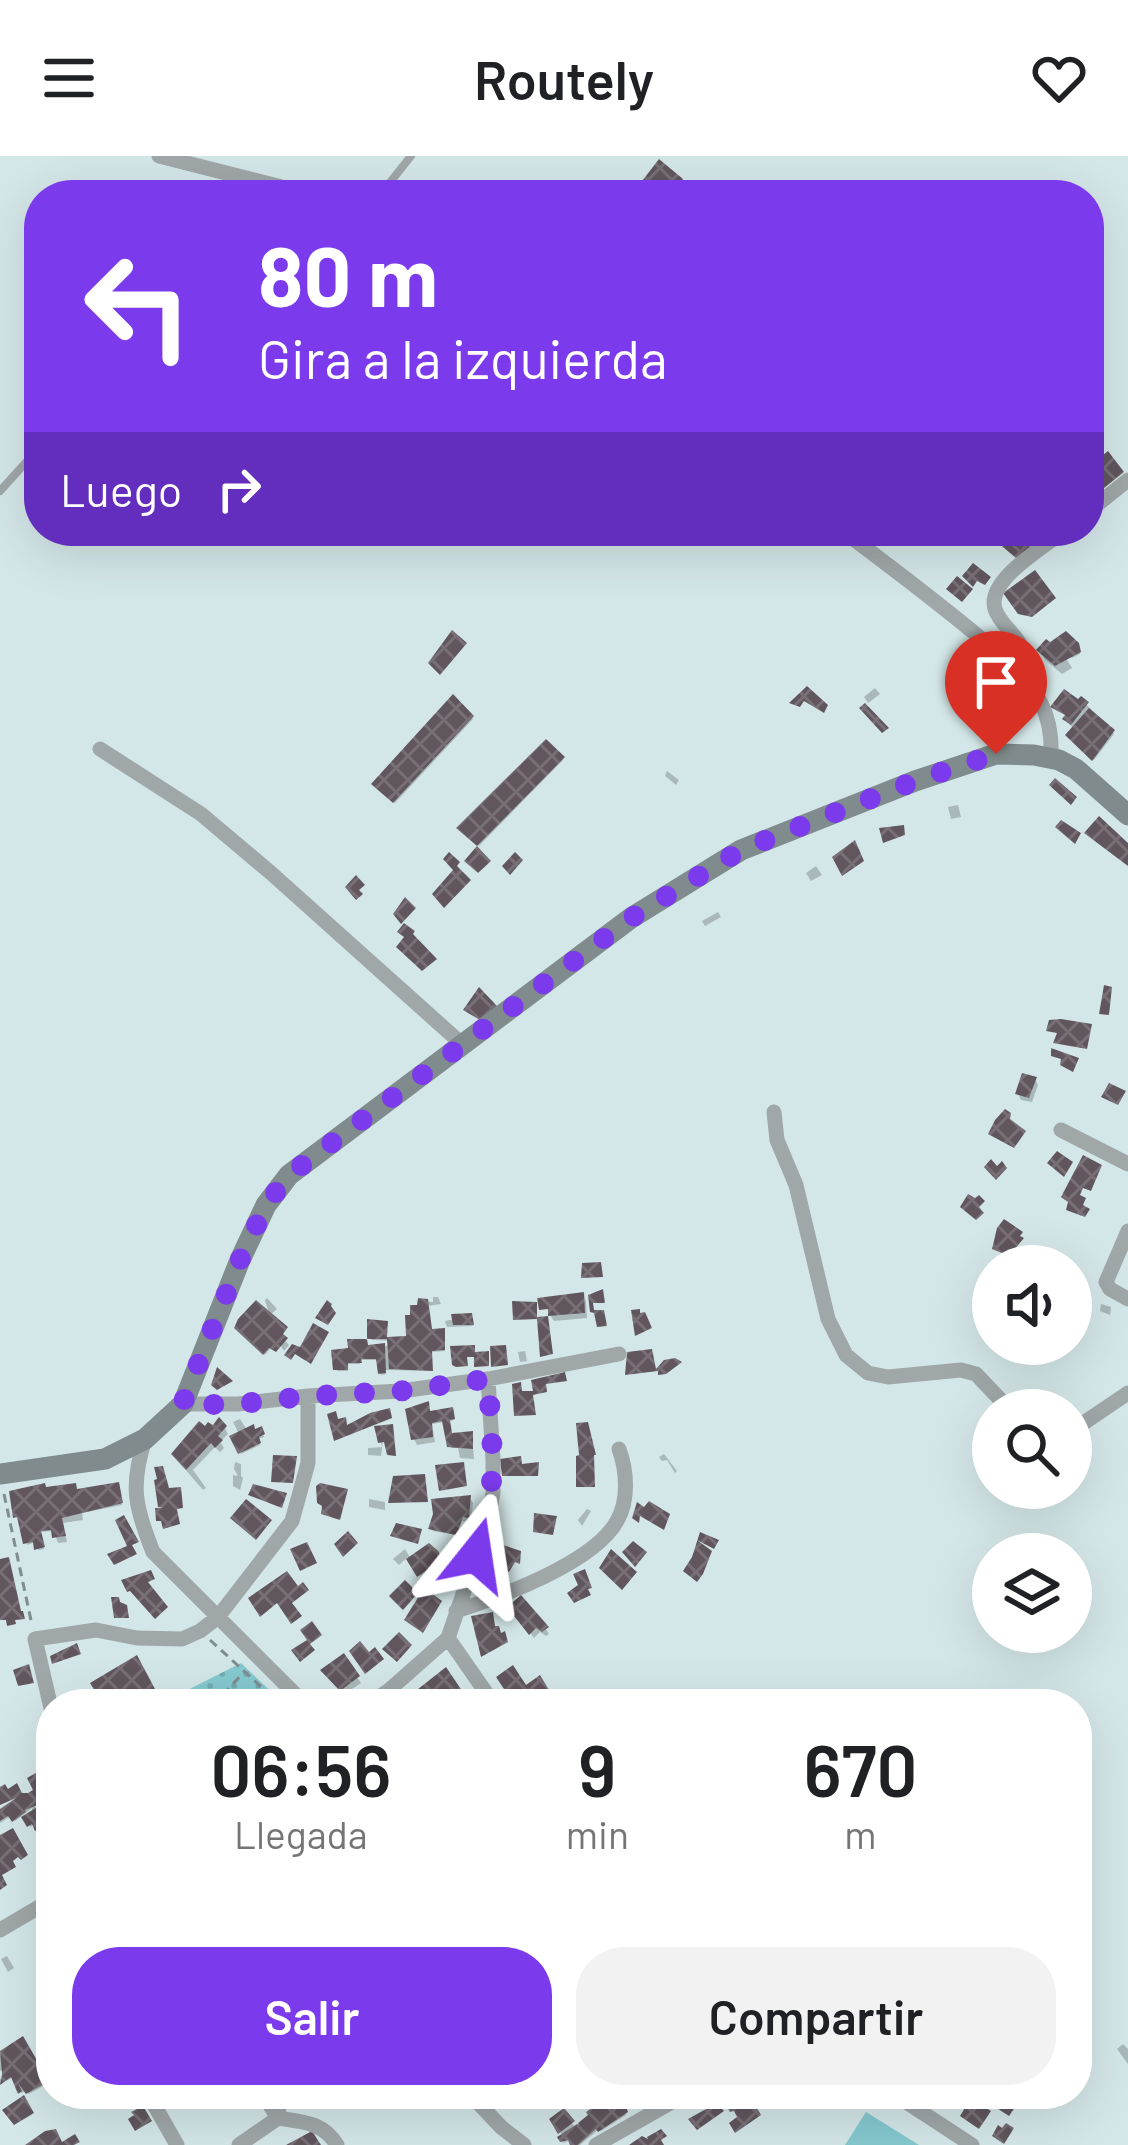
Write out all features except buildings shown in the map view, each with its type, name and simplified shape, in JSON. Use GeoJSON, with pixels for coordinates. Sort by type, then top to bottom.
{"type":"FeatureCollection","features":[{"type":"Feature","properties":{"kind":"main road"},"geometry":{"type":"LineString","coordinates":[[0,1475],[105,1459],[146,1439],[182,1405],[240,1260],[275,1190],[289,1175],[631,918],[741,850],[996,754],[1051,757],[1076,769],[1128,815]]}},
{"type":"Feature","properties":{"kind":"street"},"geometry":{"type":"LineString","coordinates":[[159,156],[238,180]]}},
{"type":"Feature","properties":{"kind":"street"},"geometry":{"type":"LineString","coordinates":[[1104,499],[1128,480]]}},
{"type":"Feature","properties":{"kind":"street"},"geometry":{"type":"LineString","coordinates":[[863,546],[940,603],[1033,688],[1052,735],[1051,757]]}},
{"type":"Feature","properties":{"kind":"street"},"geometry":{"type":"LineString","coordinates":[[1016,669],[1023,650],[996,612],[994,596],[1002,581],[1045,546]]}},
{"type":"Feature","properties":{"kind":"street"},"geometry":{"type":"LineString","coordinates":[[100,749],[201,814],[463,1046]]}},
{"type":"Feature","properties":{"kind":"street"},"geometry":{"type":"LineString","coordinates":[[774,1112],[777,1140],[796,1185],[828,1319],[846,1355],[868,1373],[888,1377],[961,1370],[976,1374],[990,1389]]}},
{"type":"Feature","properties":{"kind":"street"},"geometry":{"type":"LineString","coordinates":[[1061,1130],[1128,1164]]}},
{"type":"Feature","properties":{"kind":"street"},"geometry":{"type":"LineString","coordinates":[[1128,1231],[1106,1282],[1128,1299]]}},
{"type":"Feature","properties":{"kind":"street"},"geometry":{"type":"LineString","coordinates":[[182,1405],[401,1391],[619,1354]]}},
{"type":"Feature","properties":{"kind":"street"},"geometry":{"type":"LineString","coordinates":[[390,1689],[448,1638],[487,1524],[493,1493],[488,1379]]}},
{"type":"Feature","properties":{"kind":"street"},"geometry":{"type":"LineString","coordinates":[[1092,1417],[1128,1393]]}},
{"type":"Feature","properties":{"kind":"street"},"geometry":{"type":"LineString","coordinates":[[47,1689],[35,1639],[96,1630],[182,1639],[218,1617],[292,1521],[308,1463],[308,1396]]}},
{"type":"Feature","properties":{"kind":"street"},"geometry":{"type":"LineString","coordinates":[[146,1439],[135,1469],[136,1494],[153,1552],[290,1689]]}},
{"type":"Feature","properties":{"kind":"street"},"geometry":{"type":"LineString","coordinates":[[456,1611],[501,1596],[570,1562],[604,1538],[619,1519],[625,1493],[626,1470],[619,1449]]}},
{"type":"Feature","properties":{"kind":"street"},"geometry":{"type":"LineString","coordinates":[[448,1638],[484,1689]]}},
{"type":"Feature","properties":{"kind":"street"},"geometry":{"type":"LineString","coordinates":[[0,1930],[36,1908]]}},
{"type":"Feature","properties":{"kind":"street"},"geometry":{"type":"LineString","coordinates":[[157,2109],[177,2145]]}},
{"type":"Feature","properties":{"kind":"street"},"geometry":{"type":"LineString","coordinates":[[272,2109],[278,2118]]}},
{"type":"Feature","properties":{"kind":"street"},"geometry":{"type":"LineString","coordinates":[[278,2118],[279,2109]]}},
{"type":"Feature","properties":{"kind":"street"},"geometry":{"type":"LineString","coordinates":[[484,2109],[524,2145]]}},
{"type":"Feature","properties":{"kind":"street"},"geometry":{"type":"LineString","coordinates":[[596,2145],[660,2109]]}},
{"type":"Feature","properties":{"kind":"street"},"geometry":{"type":"LineString","coordinates":[[917,2109],[972,2145]]}},
{"type":"Feature","properties":{"kind":"street"},"geometry":{"type":"LineString","coordinates":[[239,2145],[278,2118],[315,2124],[329,2131],[338,2145]]}},
{"type":"Feature","properties":{"kind":"lane"},"geometry":{"type":"LineString","coordinates":[[392,180],[411,156]]}},
{"type":"Feature","properties":{"kind":"lane"},"geometry":{"type":"LineString","coordinates":[[0,491],[24,465]]}},
{"type":"Feature","properties":{"kind":"path"},"geometry":{"type":"LineString","coordinates":[[0,1475],[35,1639]]}},
{"type":"Feature","properties":{"kind":"path"},"geometry":{"type":"LineString","coordinates":[[200,1631],[263,1689]]}},
{"type":"Feature","properties":{"kind":"path"},"geometry":{"type":"LineString","coordinates":[[229,1689],[244,1672]]}},
{"type":"Feature","properties":{"kind":"shaded area"},"geometry":{"type":"Polygon","coordinates":[[[241,1663],[268,1689],[190,1689],[241,1663]]]}},
{"type":"Feature","properties":{"kind":"shaded area"},"geometry":{"type":"Polygon","coordinates":[[[866,2112],[919,2145],[845,2145],[866,2112]]]}},
{"type":"Feature","properties":{"kind":"route"},"geometry":{"type":"LineString","coordinates":[[476,1555],[493,1493],[488,1379],[401,1391],[182,1405],[240,1260],[275,1190],[631,918],[741,850],[996,754]]}}]}
